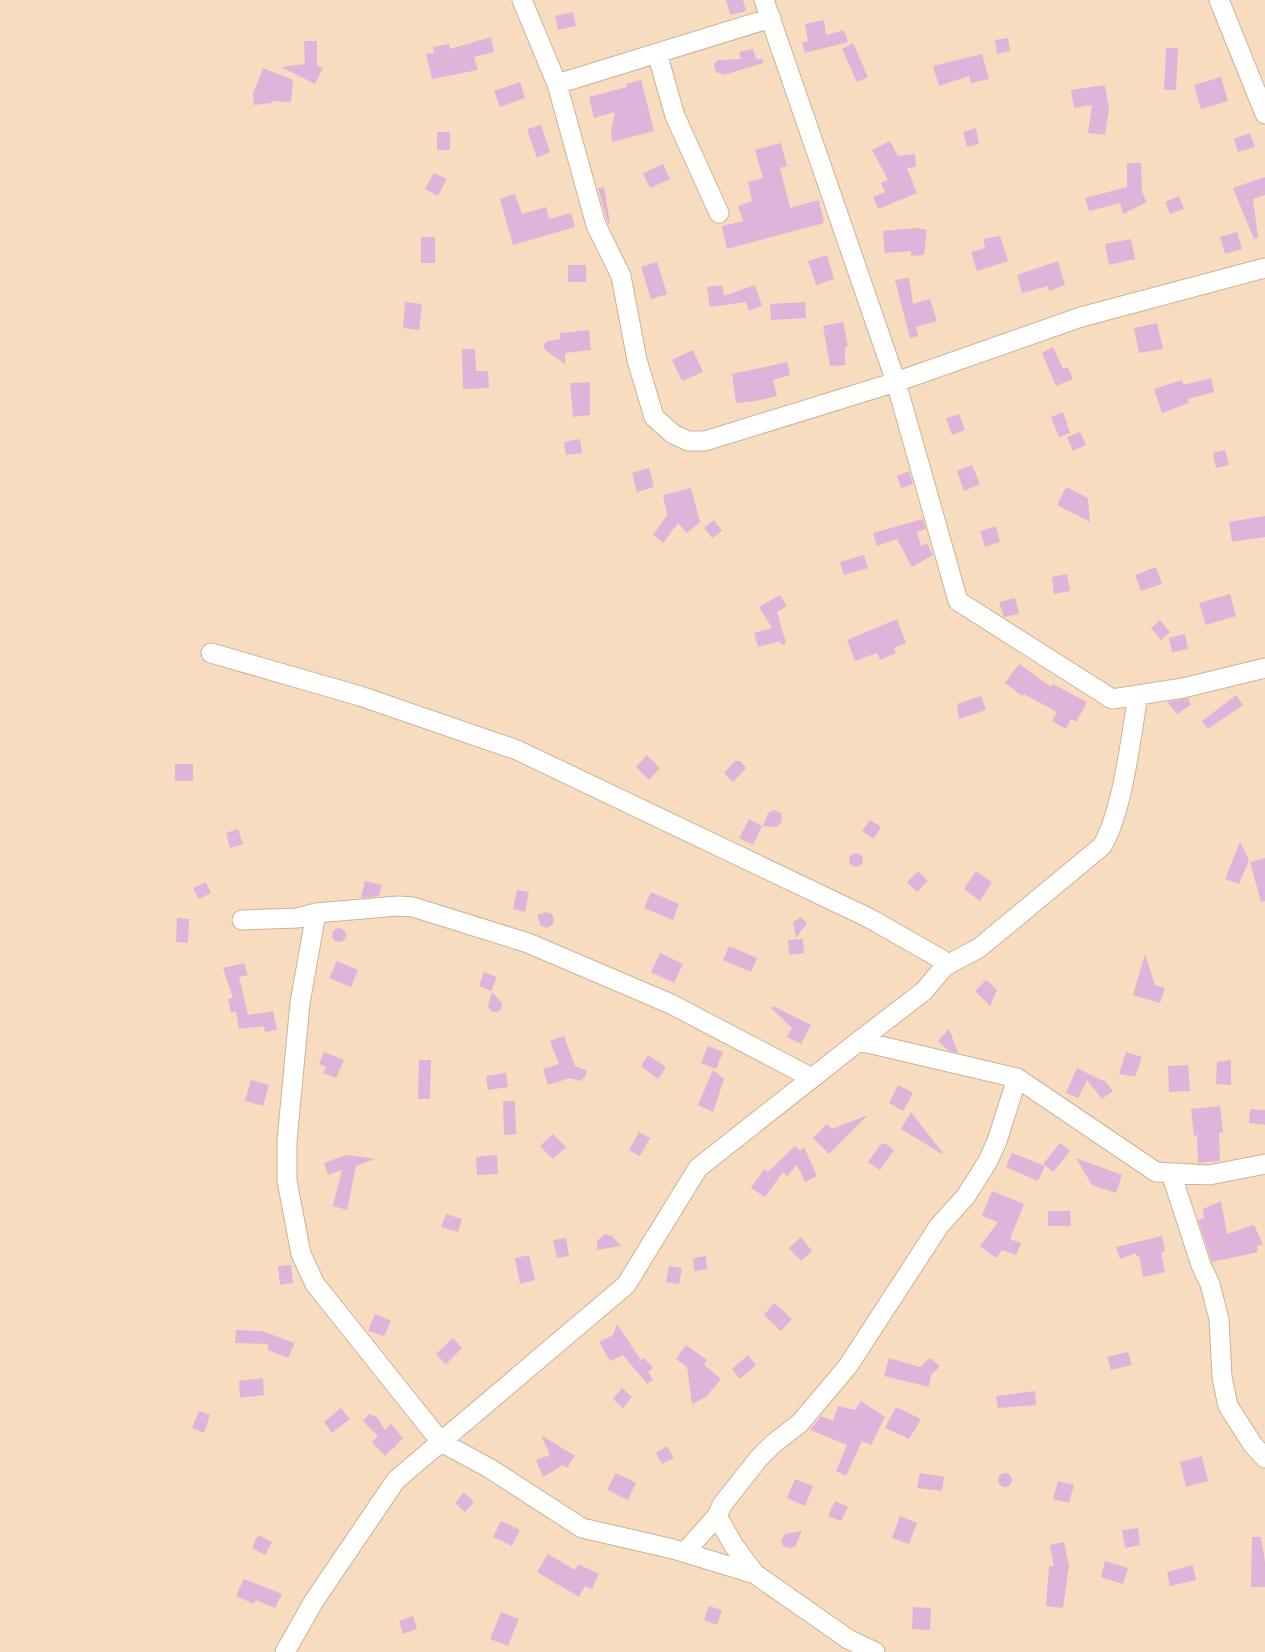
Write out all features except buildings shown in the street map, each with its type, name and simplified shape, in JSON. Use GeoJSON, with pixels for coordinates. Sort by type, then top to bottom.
{"type":"FeatureCollection","features":[{"type":"Feature","properties":{"kind":"street"},"geometry":{"type":"LineString","coordinates":[[522,0],[556,84],[596,225],[621,276],[637,360],[654,416],[665,428],[688,441],[704,441],[896,382],[1080,317],[1265,268]]}},
{"type":"Feature","properties":{"kind":"street"},"geometry":{"type":"LineString","coordinates":[[1219,0],[1265,114]]}},
{"type":"Feature","properties":{"kind":"street"},"geometry":{"type":"LineString","coordinates":[[556,84],[657,53],[768,9],[896,382],[958,601],[1112,699],[1183,688],[1265,668]]}},
{"type":"Feature","properties":{"kind":"street"},"geometry":{"type":"LineString","coordinates":[[657,53],[675,116],[718,213]]}},
{"type":"Feature","properties":{"kind":"street"},"geometry":{"type":"LineString","coordinates":[[211,653],[360,696],[516,750],[869,918],[941,959],[945,966]]}},
{"type":"Feature","properties":{"kind":"street"},"geometry":{"type":"LineString","coordinates":[[285,1652],[314,1601],[396,1480],[626,1285],[698,1168],[924,991],[945,966],[979,948],[1102,846],[1115,815],[1138,695]]}},
{"type":"Feature","properties":{"kind":"street"},"geometry":{"type":"LineString","coordinates":[[242,920],[297,918],[316,913],[398,906],[413,907],[528,943],[671,1004],[812,1078]]}},
{"type":"Feature","properties":{"kind":"street"},"geometry":{"type":"LineString","coordinates":[[316,913],[300,1003],[288,1141],[287,1181],[302,1254],[315,1284],[442,1442],[489,1468],[582,1528],[685,1552],[755,1574],[848,1639],[875,1652]]}},
{"type":"Feature","properties":{"kind":"street"},"geometry":{"type":"LineString","coordinates":[[859,1041],[1017,1078],[1156,1172],[1209,1175],[1265,1164]]}},
{"type":"Feature","properties":{"kind":"street"},"geometry":{"type":"LineString","coordinates":[[685,1552],[717,1516],[722,1505],[759,1458],[800,1422],[848,1366],[939,1226],[966,1196],[988,1162],[997,1141],[1017,1078]]}},
{"type":"Feature","properties":{"kind":"street"},"geometry":{"type":"LineString","coordinates":[[1171,1173],[1201,1265],[1210,1284],[1219,1319],[1222,1377],[1228,1406],[1253,1446],[1265,1458]]}},
{"type":"Feature","properties":{"kind":"street"},"geometry":{"type":"LineString","coordinates":[[717,1516],[734,1546],[755,1574]]}}]}
